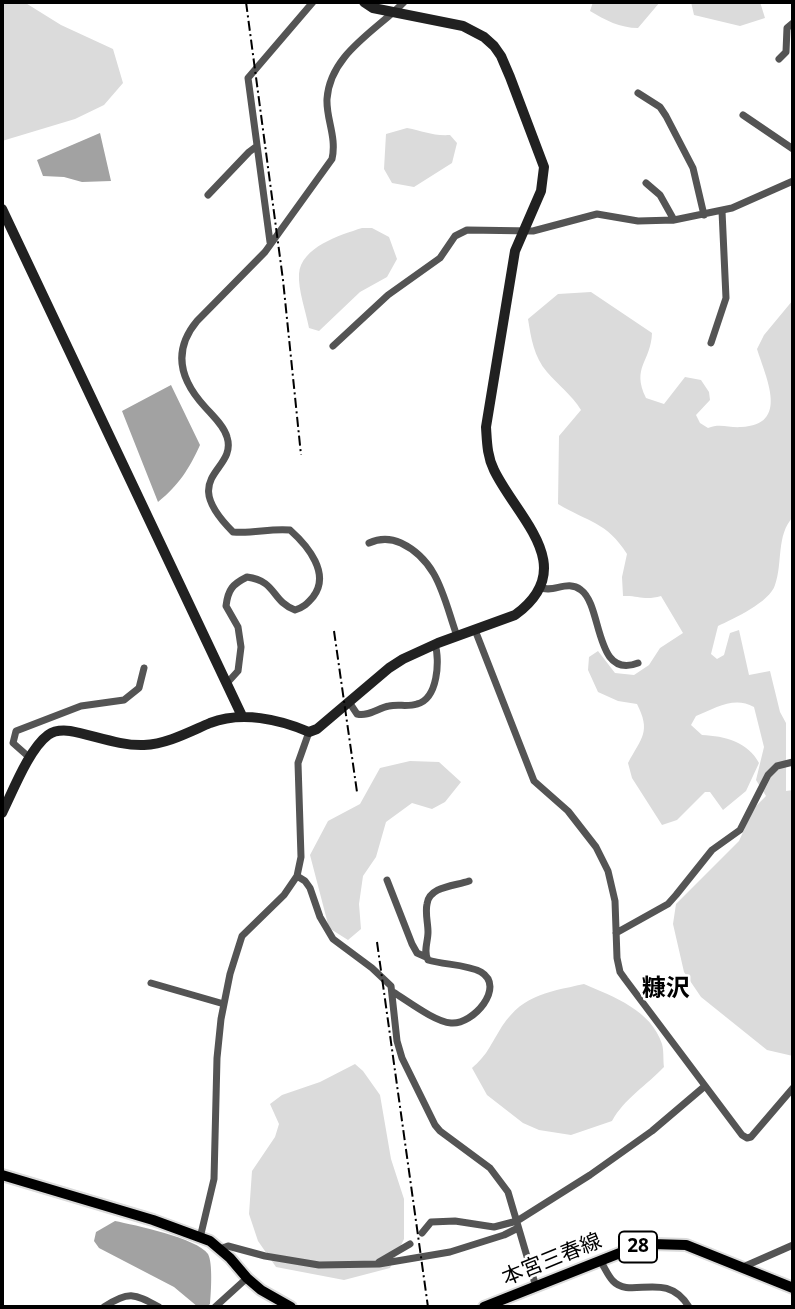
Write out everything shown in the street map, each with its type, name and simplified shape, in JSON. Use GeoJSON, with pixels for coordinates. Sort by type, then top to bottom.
{"type":"FeatureCollection","features":[{"type":"Feature","properties":{"kind":"main road"},"geometry":{"type":"LineString","coordinates":[[2,1175],[153,1220],[200,1237],[220,1249],[247,1278],[272,1299],[291,1307]]}},
{"type":"Feature","properties":{"kind":"main road","name":"本宮三春線"},"geometry":{"type":"LineString","coordinates":[[484,1307],[641,1246],[675,1243],[697,1248],[793,1288]]}},
{"type":"Feature","properties":{"kind":"street"},"geometry":{"type":"LineString","coordinates":[[270,242],[248,79],[313,2]]}},
{"type":"Feature","properties":{"kind":"street"},"geometry":{"type":"LineString","coordinates":[[2,813],[30,758],[49,734],[59,730],[143,745],[169,740],[214,722],[242,716],[293,725],[309,732],[317,729],[389,668],[435,644],[515,615],[527,606],[539,587],[543,551],[533,529],[497,476],[487,449],[488,410],[515,251],[541,191],[544,167],[501,56],[484,37],[463,26],[393,13],[373,8],[364,2]]}},
{"type":"Feature","properties":{"kind":"street"},"geometry":{"type":"LineString","coordinates":[[228,682],[238,671],[241,647],[238,627],[226,606],[232,586],[247,576],[259,578],[273,589],[281,602],[295,610],[305,607],[318,590],[320,581],[317,566],[309,551],[290,530],[278,529],[249,534],[233,532],[215,511],[208,486],[211,477],[227,455],[228,439],[225,430],[187,382],[182,365],[183,344],[188,331],[265,252],[332,159],[333,129],[327,101],[334,72],[343,58],[404,2]]}},
{"type":"Feature","properties":{"kind":"street"},"geometry":{"type":"LineString","coordinates":[[779,59],[786,52],[787,28],[793,23]]}},
{"type":"Feature","properties":{"kind":"street"},"geometry":{"type":"LineString","coordinates":[[638,93],[660,107],[666,116],[693,167],[704,215]]}},
{"type":"Feature","properties":{"kind":"street"},"geometry":{"type":"LineString","coordinates":[[744,115],[793,149]]}},
{"type":"Feature","properties":{"kind":"street"},"geometry":{"type":"LineString","coordinates":[[208,195],[257,146]]}},
{"type":"Feature","properties":{"kind":"street"},"geometry":{"type":"LineString","coordinates":[[333,346],[388,295],[440,258],[459,233],[474,229],[533,231],[597,214],[638,221],[674,220],[722,211],[793,181]]}},
{"type":"Feature","properties":{"kind":"street"},"geometry":{"type":"LineString","coordinates":[[646,183],[660,195],[674,220]]}},
{"type":"Feature","properties":{"kind":"street"},"geometry":{"type":"LineString","coordinates":[[2,209],[242,716]]}},
{"type":"Feature","properties":{"kind":"street"},"geometry":{"type":"LineString","coordinates":[[711,342],[726,298],[722,211]]}},
{"type":"Feature","properties":{"kind":"street"},"geometry":{"type":"LineString","coordinates":[[369,543],[383,538],[396,541],[413,549],[427,561],[457,636]]}},
{"type":"Feature","properties":{"kind":"street"},"geometry":{"type":"LineString","coordinates":[[539,587],[548,589],[570,585],[581,589],[590,601],[607,653],[622,665],[638,663]]}},
{"type":"Feature","properties":{"kind":"street"},"geometry":{"type":"LineString","coordinates":[[475,630],[534,781],[568,811],[601,856],[608,871],[615,901],[621,972],[742,1135],[751,1137],[793,1088]]}},
{"type":"Feature","properties":{"kind":"street"},"geometry":{"type":"LineString","coordinates":[[349,702],[357,714],[362,716],[388,706],[423,702],[436,678],[438,652],[435,644]]}},
{"type":"Feature","properties":{"kind":"street"},"geometry":{"type":"LineString","coordinates":[[30,758],[13,743],[16,732],[81,706],[124,700],[139,688],[144,668]]}},
{"type":"Feature","properties":{"kind":"street"},"geometry":{"type":"LineString","coordinates":[[200,1237],[214,1179],[217,1058],[224,1004],[235,954],[242,936],[284,895],[297,876],[301,857],[298,763],[309,732]]}},
{"type":"Feature","properties":{"kind":"street"},"geometry":{"type":"LineString","coordinates":[[616,933],[668,904],[712,850],[740,830],[768,775],[777,766],[793,762]]}},
{"type":"Feature","properties":{"kind":"street"},"geometry":{"type":"LineString","coordinates":[[297,876],[310,888],[320,917],[333,939],[391,986],[402,1059],[435,1125],[497,1175],[508,1192],[536,1287]]}},
{"type":"Feature","properties":{"kind":"street"},"geometry":{"type":"LineString","coordinates":[[387,880],[417,953],[438,963],[479,971],[486,977],[490,987],[488,995],[475,1014],[467,1020],[449,1023],[393,992]]}},
{"type":"Feature","properties":{"kind":"street"},"geometry":{"type":"LineString","coordinates":[[426,957],[429,896],[439,889],[469,881]]}},
{"type":"Feature","properties":{"kind":"street"},"geometry":{"type":"LineString","coordinates":[[151,983],[224,1004]]}},
{"type":"Feature","properties":{"kind":"street"},"geometry":{"type":"LineString","coordinates":[[220,1249],[228,1246],[265,1256],[318,1265],[376,1264],[450,1252],[504,1235],[652,1131],[705,1086]]}},
{"type":"Feature","properties":{"kind":"street"},"geometry":{"type":"LineString","coordinates":[[422,1233],[430,1222],[494,1227],[517,1224]]}},
{"type":"Feature","properties":{"kind":"street"},"geometry":{"type":"LineString","coordinates":[[376,1264],[410,1244]]}},
{"type":"Feature","properties":{"kind":"street"},"geometry":{"type":"LineString","coordinates":[[743,1267],[793,1245]]}},
{"type":"Feature","properties":{"kind":"street"},"geometry":{"type":"LineString","coordinates":[[601,1262],[610,1278],[620,1286],[668,1288],[689,1307]]}},
{"type":"Feature","properties":{"kind":"street"},"geometry":{"type":"LineString","coordinates":[[215,1307],[247,1278]]}},
{"type":"Feature","properties":{"kind":"street"},"geometry":{"type":"LineString","coordinates":[[104,1307],[124,1295],[133,1295],[159,1307]]}},
{"type":"Feature","properties":{"kind":"shaded area"},"geometry":{"type":"Polygon","coordinates":[[[2,2],[24,2],[61,25],[113,49],[123,83],[104,105],[75,119],[2,141],[2,2]]]}},
{"type":"Feature","properties":{"kind":"shaded area"},"geometry":{"type":"Polygon","coordinates":[[[593,2],[660,2],[638,28],[631,28],[590,11],[593,2]]]}},
{"type":"Feature","properties":{"kind":"shaded area"},"geometry":{"type":"Polygon","coordinates":[[[691,2],[760,2],[765,18],[740,26],[694,15],[691,2]]]}},
{"type":"Feature","properties":{"kind":"shaded area"},"geometry":{"type":"Polygon","coordinates":[[[407,128],[450,135],[457,143],[452,163],[414,187],[392,183],[384,169],[386,134],[407,128]]]}},
{"type":"Feature","properties":{"kind":"shaded area"},"geometry":{"type":"Polygon","coordinates":[[[100,133],[111,181],[82,182],[64,177],[43,176],[37,160],[100,133]]]}},
{"type":"Feature","properties":{"kind":"shaded area"},"geometry":{"type":"Polygon","coordinates":[[[372,228],[389,237],[397,259],[387,277],[360,292],[319,331],[309,328],[300,287],[301,265],[314,249],[343,234],[372,228]]]}},
{"type":"Feature","properties":{"kind":"shaded area"},"geometry":{"type":"Polygon","coordinates":[[[591,292],[652,333],[640,379],[646,398],[664,404],[685,377],[701,380],[709,392],[710,400],[696,415],[700,423],[708,428],[741,427],[756,424],[765,418],[770,409],[771,398],[757,349],[764,335],[793,300],[793,517],[784,532],[772,591],[750,609],[718,626],[711,654],[717,659],[724,655],[730,633],[739,630],[749,675],[770,671],[780,712],[786,723],[786,791],[793,790],[793,1056],[767,1050],[701,997],[684,972],[673,924],[676,904],[739,841],[754,808],[766,796],[756,780],[764,747],[754,707],[739,703],[725,704],[696,716],[691,725],[702,735],[719,737],[742,745],[754,756],[759,763],[746,791],[723,810],[710,792],[705,792],[677,820],[662,825],[632,778],[628,763],[641,740],[644,728],[637,704],[618,701],[598,692],[588,670],[589,657],[598,651],[615,673],[634,675],[649,665],[660,648],[683,633],[661,596],[623,596],[622,577],[627,554],[620,543],[604,529],[558,504],[559,436],[581,410],[539,360],[528,319],[558,294],[591,292]]]}},
{"type":"Feature","properties":{"kind":"shaded area"},"geometry":{"type":"Polygon","coordinates":[[[171,385],[200,445],[183,476],[158,502],[122,411],[171,385]]]}},
{"type":"Feature","properties":{"kind":"shaded area"},"geometry":{"type":"Polygon","coordinates":[[[410,761],[439,762],[461,782],[445,802],[432,809],[412,803],[386,822],[376,857],[363,876],[359,904],[361,929],[348,940],[329,928],[310,855],[328,821],[360,804],[380,768],[410,761]]]}},
{"type":"Feature","properties":{"kind":"shaded area"},"geometry":{"type":"Polygon","coordinates":[[[584,984],[630,1006],[649,1022],[662,1044],[664,1067],[629,1099],[612,1121],[571,1135],[539,1130],[523,1123],[487,1095],[472,1068],[484,1056],[506,1020],[524,1003],[545,993],[584,984]]]}},
{"type":"Feature","properties":{"kind":"shaded area"},"geometry":{"type":"Polygon","coordinates":[[[355,1064],[380,1095],[391,1159],[404,1199],[404,1239],[390,1268],[344,1280],[276,1267],[258,1241],[249,1214],[252,1171],[275,1137],[279,1124],[270,1104],[282,1095],[320,1082],[355,1064]]]}},
{"type":"Feature","properties":{"kind":"shaded area"},"geometry":{"type":"Polygon","coordinates":[[[115,1221],[164,1233],[202,1248],[208,1254],[211,1264],[210,1304],[198,1307],[174,1287],[99,1248],[94,1241],[96,1232],[115,1221]]]}},
{"type":"Feature","properties":{"kind":"railway"},"geometry":{"type":"LineString","coordinates":[[246,2],[283,280],[301,455]]}},
{"type":"Feature","properties":{"kind":"railway"},"geometry":{"type":"LineString","coordinates":[[334,631],[357,792]]}},
{"type":"Feature","properties":{"kind":"railway"},"geometry":{"type":"LineString","coordinates":[[377,942],[428,1307]]}},
{"type":"Feature","properties":{"kind":"district","name":"糠沢"},"geometry":{"type":"Point","coordinates":[666,989]}}]}
